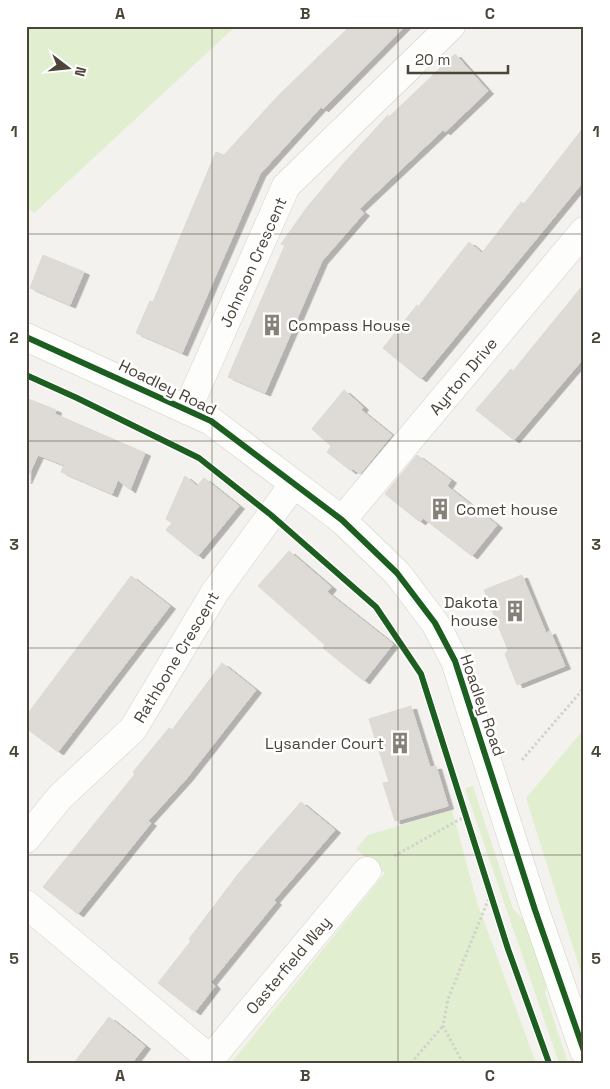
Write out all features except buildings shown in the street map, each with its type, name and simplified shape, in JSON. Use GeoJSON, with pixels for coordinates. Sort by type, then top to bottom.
{"type":"FeatureCollection","features":[{"type":"Feature","properties":{"kind":"street","name":"Johnson Crescent"},"geometry":{"type":"LineString","coordinates":[[187,410],[286,186],[450,26]]}},
{"type":"Feature","properties":{"kind":"street","name":"Ayrton Drive"},"geometry":{"type":"LineString","coordinates":[[342,520],[584,231]]}},
{"type":"Feature","properties":{"kind":"street","name":"Hoadley Road"},"geometry":{"type":"LineString","coordinates":[[26,337],[212,421],[293,485],[342,520],[397,572],[434,623],[456,661],[535,910],[584,1051]]}},
{"type":"Feature","properties":{"kind":"street","name":"Rathbone Crescent"},"geometry":{"type":"LineString","coordinates":[[26,839],[60,796],[133,728],[215,592],[293,485]]}},
{"type":"Feature","properties":{"kind":"street","name":"Oasterfield Way"},"geometry":{"type":"LineString","coordinates":[[26,904],[208,1061],[367,871]]}},
{"type":"Feature","properties":{"kind":"path"},"geometry":{"type":"LineString","coordinates":[[522,760],[584,688]]}},
{"type":"Feature","properties":{"kind":"path"},"geometry":{"type":"LineString","coordinates":[[367,871],[467,819],[463,807]]}},
{"type":"Feature","properties":{"kind":"path"},"geometry":{"type":"LineString","coordinates":[[488,884],[494,902]]}},
{"type":"Feature","properties":{"kind":"path"},"geometry":{"type":"LineString","coordinates":[[411,1063],[443,1026],[448,999],[491,893]]}},
{"type":"Feature","properties":{"kind":"path"},"geometry":{"type":"LineString","coordinates":[[443,1026],[463,1063]]}},
{"type":"Feature","properties":{"kind":"green space"},"geometry":{"type":"Polygon","coordinates":[[[26,26],[236,26],[34,213],[26,206],[26,26]]]}},
{"type":"Feature","properties":{"kind":"green space"},"geometry":{"type":"Polygon","coordinates":[[[584,729],[584,982],[526,798],[584,729]]]}},
{"type":"Feature","properties":{"kind":"green space"},"geometry":{"type":"Polygon","coordinates":[[[473,786],[513,909],[541,938],[550,964],[545,993],[568,1063],[559,1063],[465,788],[473,786]]]}},
{"type":"Feature","properties":{"kind":"green space"},"geometry":{"type":"Polygon","coordinates":[[[452,810],[477,902],[536,1063],[231,1063],[385,873],[356,849],[368,835],[452,810]]]}},
{"type":"Feature","properties":{"kind":"cycle path"},"geometry":{"type":"LineString","coordinates":[[26,337],[211,421],[342,520],[397,573],[435,623],[455,661],[535,910],[584,1051]]}},
{"type":"Feature","properties":{"kind":"cycle path"},"geometry":{"type":"LineString","coordinates":[[26,375],[199,458],[271,515],[376,607],[421,674],[508,949],[549,1063]]}},
{"type":"Feature","properties":{"kind":"place","name":"Compass House"},"geometry":{"type":"Point","coordinates":[272,325]}},
{"type":"Feature","properties":{"kind":"place","name":"Comet house"},"geometry":{"type":"Point","coordinates":[440,509]}},
{"type":"Feature","properties":{"kind":"place","name":"Dakota house"},"geometry":{"type":"Point","coordinates":[515,611]}},
{"type":"Feature","properties":{"kind":"place","name":"Lysander Court"},"geometry":{"type":"Point","coordinates":[400,743]}}]}
